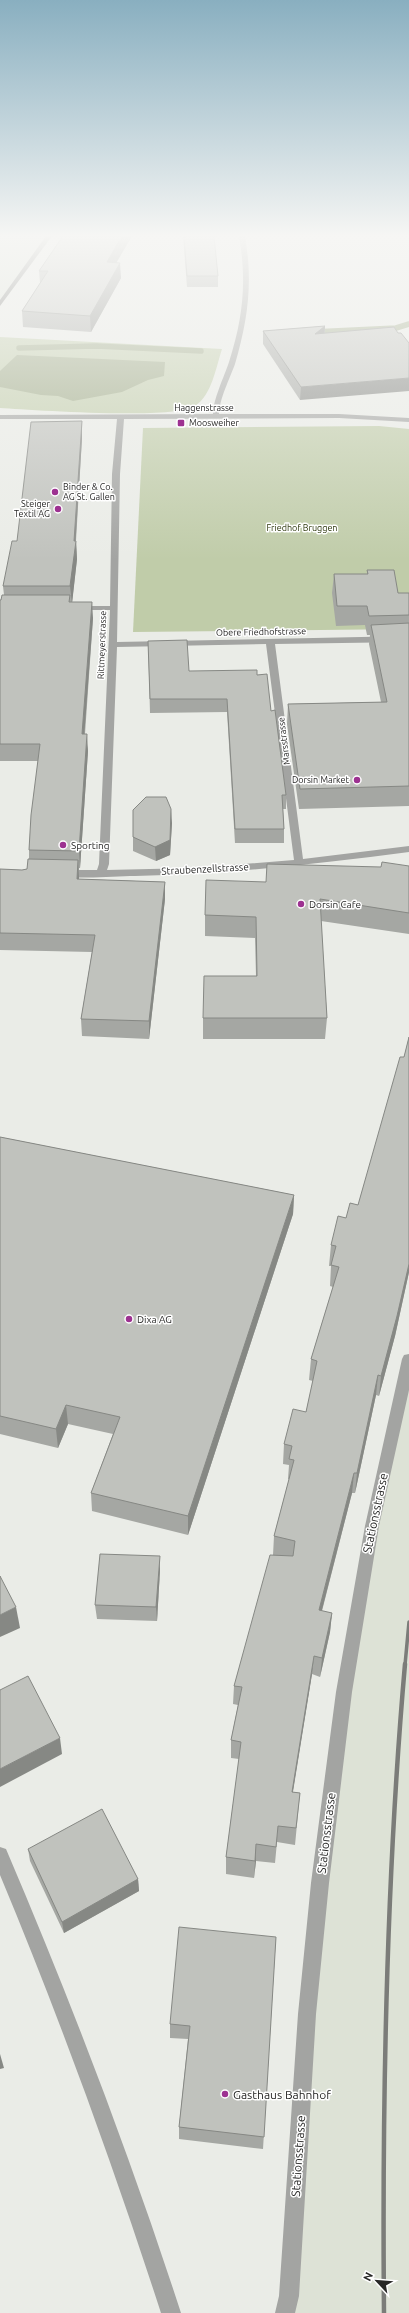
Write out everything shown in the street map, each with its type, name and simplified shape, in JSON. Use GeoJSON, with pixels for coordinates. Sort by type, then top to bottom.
{"type":"FeatureCollection","features":[{"type":"Feature","properties":{"kind":"street"},"geometry":{"type":"LineString","coordinates":[[216,417],[216,411],[237,344]]}},
{"type":"Feature","properties":{"kind":"street","name":"Haggenstrasse"},"geometry":{"type":"LineString","coordinates":[[0,417],[339,416],[409,420]]}},
{"type":"Feature","properties":{"kind":"street","name":"Rittmeyerstrasse"},"geometry":{"type":"LineString","coordinates":[[101,874],[104,864],[113,645],[114,529],[121,417]]}},
{"type":"Feature","properties":{"kind":"street"},"geometry":{"type":"LineString","coordinates":[[68,608],[114,608]]}},
{"type":"Feature","properties":{"kind":"street","name":"Obere Friedhofstrasse"},"geometry":{"type":"LineString","coordinates":[[113,645],[409,639]]}},
{"type":"Feature","properties":{"kind":"street","name":"Marsstrasse"},"geometry":{"type":"LineString","coordinates":[[270,642],[299,863]]}},
{"type":"Feature","properties":{"kind":"street","name":"Straubenzellstrasse"},"geometry":{"type":"LineString","coordinates":[[54,872],[101,874],[299,863],[409,849]]}},
{"type":"Feature","properties":{"kind":"street","name":"Stationsstrasse"},"geometry":{"type":"LineString","coordinates":[[285,2313],[289,2296],[308,2006],[320,1883],[344,1692],[372,1526],[409,1359]]}},
{"type":"Feature","properties":{"kind":"street"},"geometry":{"type":"LineString","coordinates":[[0,1855],[41,1952],[138,2210],[171,2313]]}},
{"type":"Feature","properties":{"kind":"shaded area"},"geometry":{"type":"Polygon","coordinates":[[[17,355],[165,362],[164,376],[148,380],[122,392],[73,401],[58,396],[41,395],[0,387],[0,371],[17,355]]]}},
{"type":"Feature","properties":{"kind":"shaded area"},"geometry":{"type":"Polygon","coordinates":[[[409,1359],[409,2313],[285,2313],[344,1692],[409,1359]]]}},
{"type":"Feature","properties":{"kind":"green space"},"geometry":{"type":"Polygon","coordinates":[[[0,344],[128,344],[222,349],[206,395],[195,406],[182,410],[102,413],[0,408],[0,344]]]}},
{"type":"Feature","properties":{"kind":"green space","name":"Friedhof Bruggen"},"geometry":{"type":"Polygon","coordinates":[[[379,426],[409,429],[409,629],[133,632],[143,428],[379,426]]]}},
{"type":"Feature","properties":{"kind":"building"},"geometry":{"type":"Polygon","coordinates":[[[272,344],[409,344],[409,378],[301,387],[272,344]]]}},
{"type":"Feature","properties":{"kind":"building"},"geometry":{"type":"Polygon","coordinates":[[[82,421],[74,541],[76,541],[70,586],[3,586],[12,541],[17,541],[31,422],[82,421]]]}},
{"type":"Feature","properties":{"kind":"building"},"geometry":{"type":"Polygon","coordinates":[[[367,570],[394,570],[398,593],[409,593],[409,615],[369,616],[367,606],[337,606],[334,574],[368,574],[367,570]]]}},
{"type":"Feature","properties":{"kind":"building"},"geometry":{"type":"Polygon","coordinates":[[[2,595],[70,595],[69,602],[92,602],[82,734],[87,734],[79,851],[29,850],[31,815],[40,744],[0,744],[0,600],[2,595]]]}},
{"type":"Feature","properties":{"kind":"building"},"geometry":{"type":"Polygon","coordinates":[[[409,623],[409,786],[300,789],[288,704],[387,702],[371,625],[409,623]]]}},
{"type":"Feature","properties":{"kind":"building"},"geometry":{"type":"Polygon","coordinates":[[[187,640],[189,671],[257,670],[257,675],[267,674],[271,711],[275,710],[286,795],[282,795],[284,829],[235,829],[227,699],[150,699],[148,641],[187,640]]]}},
{"type":"Feature","properties":{"kind":"building"},"geometry":{"type":"Polygon","coordinates":[[[146,797],[166,797],[171,809],[170,840],[155,847],[133,837],[133,810],[146,797]]]}},
{"type":"Feature","properties":{"kind":"building"},"geometry":{"type":"Polygon","coordinates":[[[28,859],[78,860],[77,879],[165,882],[149,1021],[81,1019],[95,935],[0,933],[0,869],[27,869],[28,859]]]}},
{"type":"Feature","properties":{"kind":"building"},"geometry":{"type":"Polygon","coordinates":[[[382,862],[409,866],[409,913],[320,899],[327,1018],[203,1018],[204,976],[257,976],[256,917],[205,915],[206,880],[266,882],[267,864],[381,867],[382,862]]]}},
{"type":"Feature","properties":{"kind":"building"},"geometry":{"type":"Polygon","coordinates":[[[409,1037],[409,1264],[381,1376],[378,1375],[357,1473],[354,1473],[319,1610],[332,1613],[322,1658],[314,1656],[292,1792],[300,1793],[296,1828],[278,1826],[276,1847],[256,1844],[255,1861],[226,1857],[241,1742],[231,1740],[242,1687],[234,1686],[270,1555],[293,1556],[295,1541],[274,1536],[294,1460],[289,1459],[292,1446],[284,1444],[293,1409],[306,1412],[317,1361],[311,1359],[339,1267],[331,1265],[336,1246],[331,1245],[338,1216],[346,1218],[350,1203],[358,1205],[400,1057],[404,1057],[409,1037]]]}},
{"type":"Feature","properties":{"kind":"building","name":"Dixa AG"},"geometry":{"type":"Polygon","coordinates":[[[0,1137],[294,1195],[188,1516],[91,1493],[120,1417],[66,1405],[56,1429],[0,1416],[0,1137]]]}},
{"type":"Feature","properties":{"kind":"building"},"geometry":{"type":"Polygon","coordinates":[[[100,1554],[160,1556],[156,1607],[95,1605],[100,1554]]]}},
{"type":"Feature","properties":{"kind":"building"},"geometry":{"type":"Polygon","coordinates":[[[0,1576],[16,1607],[0,1615],[0,1576]]]}},
{"type":"Feature","properties":{"kind":"building"},"geometry":{"type":"Polygon","coordinates":[[[28,1676],[60,1738],[0,1769],[0,1690],[28,1676]]]}},
{"type":"Feature","properties":{"kind":"building"},"geometry":{"type":"Polygon","coordinates":[[[102,1809],[138,1879],[62,1922],[28,1849],[102,1809]]]}},
{"type":"Feature","properties":{"kind":"building"},"geometry":{"type":"Polygon","coordinates":[[[179,1927],[276,1937],[264,2137],[179,2127],[190,2026],[170,2024],[179,1927]]]}},
{"type":"Feature","properties":{"kind":"waterway"},"geometry":{"type":"LineString","coordinates":[[19,348],[96,346],[201,351]]}},
{"type":"Feature","properties":{"kind":"railway"},"geometry":{"type":"LineString","coordinates":[[405,1665],[409,1622]]}},
{"type":"Feature","properties":{"kind":"railway"},"geometry":{"type":"LineString","coordinates":[[384,2313],[384,2150],[389,1907],[393,1826],[405,1664]]}},
{"type":"Feature","properties":{"kind":"place","name":"Moosweiher"},"geometry":{"type":"Point","coordinates":[181,423]}},
{"type":"Feature","properties":{"kind":"place","name":"Binder & Co. AG St. Gallen"},"geometry":{"type":"Point","coordinates":[55,492]}},
{"type":"Feature","properties":{"kind":"place","name":"Steiger Textil AG"},"geometry":{"type":"Point","coordinates":[58,509]}},
{"type":"Feature","properties":{"kind":"place","name":"Dorsin Market"},"geometry":{"type":"Point","coordinates":[357,780]}},
{"type":"Feature","properties":{"kind":"place","name":"Sporting"},"geometry":{"type":"Point","coordinates":[63,845]}},
{"type":"Feature","properties":{"kind":"place","name":"Dorsin Cafe"},"geometry":{"type":"Point","coordinates":[301,904]}},
{"type":"Feature","properties":{"kind":"place","name":"Dixa AG"},"geometry":{"type":"Point","coordinates":[129,1319]}},
{"type":"Feature","properties":{"kind":"place","name":"Gasthaus Bahnhof"},"geometry":{"type":"Point","coordinates":[225,2094]}}]}
